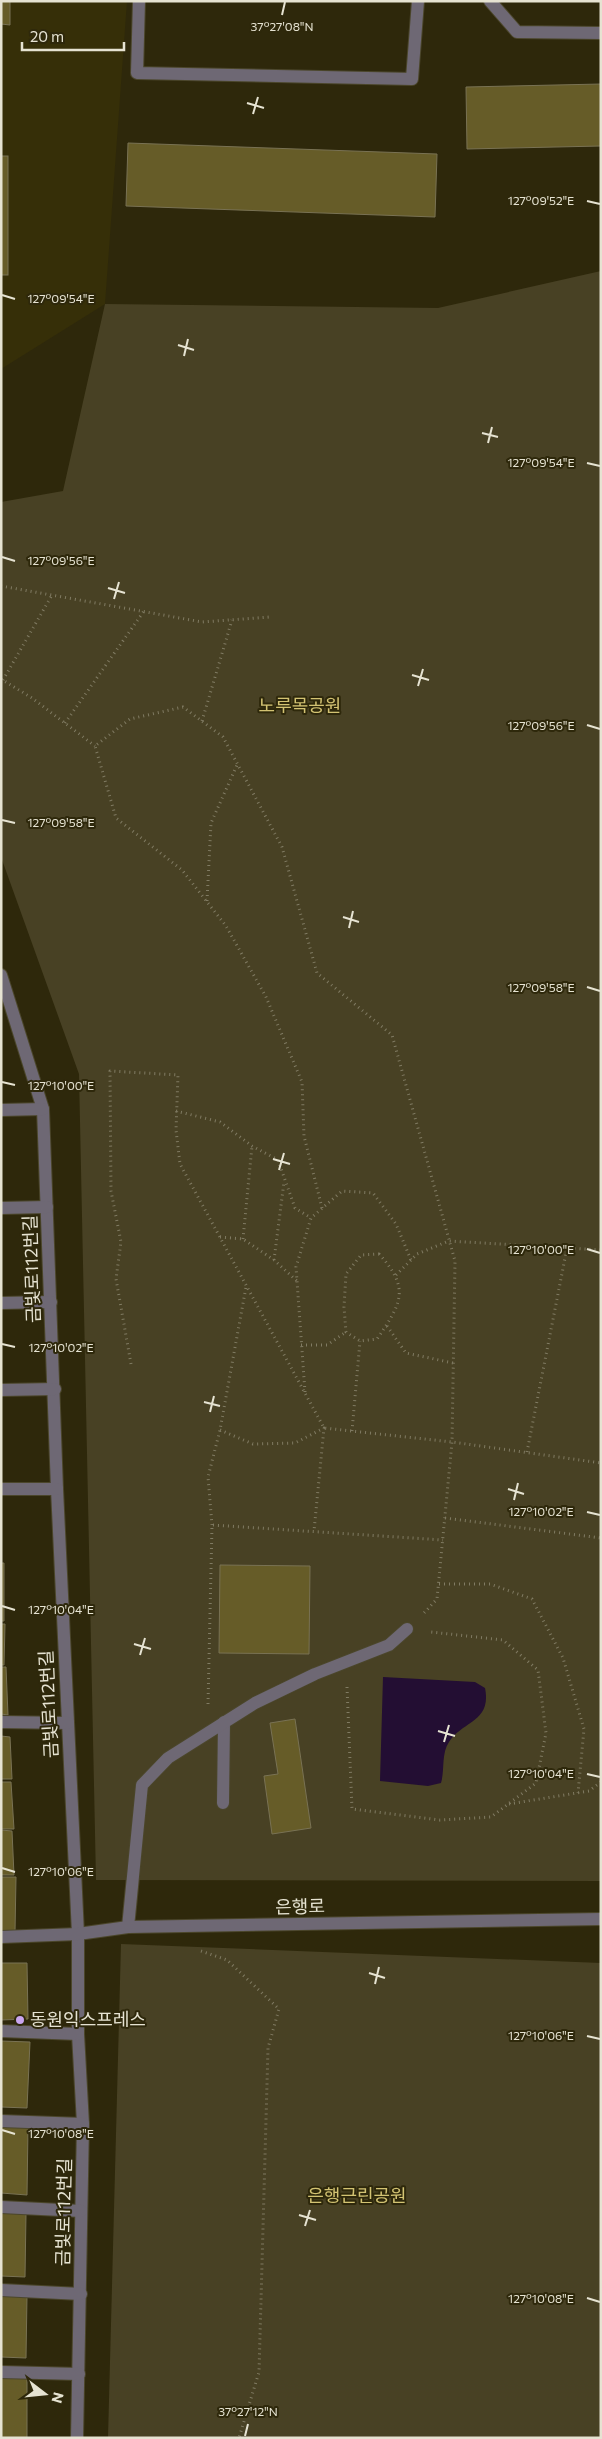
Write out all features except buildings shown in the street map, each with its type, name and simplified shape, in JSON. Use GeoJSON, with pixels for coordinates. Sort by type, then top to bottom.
{"type":"FeatureCollection","features":[{"type":"Feature","properties":{"kind":"street"},"geometry":{"type":"LineString","coordinates":[[139,1],[137,73],[412,79],[418,1]]}},
{"type":"Feature","properties":{"kind":"street"},"geometry":{"type":"LineString","coordinates":[[490,1],[517,32],[601,33]]}},
{"type":"Feature","properties":{"kind":"street","name":"금빛로112번길"},"geometry":{"type":"LineString","coordinates":[[1,975],[6,1009],[44,1109],[57,1489],[78,1934],[78,2034],[83,2124],[77,2438]]}},
{"type":"Feature","properties":{"kind":"street"},"geometry":{"type":"LineString","coordinates":[[1,1110],[44,1109]]}},
{"type":"Feature","properties":{"kind":"street"},"geometry":{"type":"LineString","coordinates":[[1,1208],[47,1208]]}},
{"type":"Feature","properties":{"kind":"street"},"geometry":{"type":"LineString","coordinates":[[1,1303],[51,1302]]}},
{"type":"Feature","properties":{"kind":"street"},"geometry":{"type":"LineString","coordinates":[[1,1390],[55,1389]]}},
{"type":"Feature","properties":{"kind":"street"},"geometry":{"type":"LineString","coordinates":[[1,1489],[57,1489]]}},
{"type":"Feature","properties":{"kind":"street"},"geometry":{"type":"LineString","coordinates":[[128,1927],[142,1785],[168,1758],[255,1703],[315,1674],[389,1645],[407,1629]]}},
{"type":"Feature","properties":{"kind":"street"},"geometry":{"type":"LineString","coordinates":[[1,1722],[68,1722]]}},
{"type":"Feature","properties":{"kind":"street"},"geometry":{"type":"LineString","coordinates":[[223,1804],[224,1722]]}},
{"type":"Feature","properties":{"kind":"street","name":"은행로"},"geometry":{"type":"LineString","coordinates":[[1,1937],[78,1934],[128,1927],[601,1919]]}},
{"type":"Feature","properties":{"kind":"street"},"geometry":{"type":"LineString","coordinates":[[1,2031],[78,2034]]}},
{"type":"Feature","properties":{"kind":"street"},"geometry":{"type":"LineString","coordinates":[[1,2121],[83,2124]]}},
{"type":"Feature","properties":{"kind":"street"},"geometry":{"type":"LineString","coordinates":[[1,2207],[81,2211]]}},
{"type":"Feature","properties":{"kind":"street"},"geometry":{"type":"LineString","coordinates":[[1,2290],[81,2294]]}},
{"type":"Feature","properties":{"kind":"street"},"geometry":{"type":"LineString","coordinates":[[1,2372],[79,2374]]}},
{"type":"Feature","properties":{"kind":"path"},"geometry":{"type":"LineString","coordinates":[[1,586],[202,622],[270,617]]}},
{"type":"Feature","properties":{"kind":"path"},"geometry":{"type":"LineString","coordinates":[[52,595],[2,679],[32,698],[95,746],[116,818],[182,870],[226,926],[266,997],[302,1082],[304,1136],[322,1208]]}},
{"type":"Feature","properties":{"kind":"path"},"geometry":{"type":"LineString","coordinates":[[65,723],[144,611]]}},
{"type":"Feature","properties":{"kind":"path"},"geometry":{"type":"LineString","coordinates":[[202,721],[232,620]]}},
{"type":"Feature","properties":{"kind":"path"},"geometry":{"type":"LineString","coordinates":[[95,746],[130,719],[183,708],[223,737],[282,847],[317,973],[392,1036],[455,1261],[452,1442],[439,1584],[437,1599],[407,1629]]}},
{"type":"Feature","properties":{"kind":"path"},"geometry":{"type":"LineString","coordinates":[[207,902],[211,823],[238,765]]}},
{"type":"Feature","properties":{"kind":"path"},"geometry":{"type":"LineString","coordinates":[[131,1364],[116,1279],[121,1242],[110,1191],[110,1071],[178,1075],[176,1130],[180,1164],[324,1428],[314,1531]]}},
{"type":"Feature","properties":{"kind":"path"},"geometry":{"type":"LineString","coordinates":[[176,1112],[220,1122],[252,1146],[278,1160],[294,1208],[310,1218]]}},
{"type":"Feature","properties":{"kind":"path"},"geometry":{"type":"LineString","coordinates":[[244,1239],[252,1146]]}},
{"type":"Feature","properties":{"kind":"path"},"geometry":{"type":"LineString","coordinates":[[274,1260],[284,1181]]}},
{"type":"Feature","properties":{"kind":"path"},"geometry":{"type":"LineString","coordinates":[[305,1394],[296,1267],[310,1218],[342,1192],[374,1192],[396,1224],[411,1260]]}},
{"type":"Feature","properties":{"kind":"path"},"geometry":{"type":"LineString","coordinates":[[219,1237],[244,1239],[274,1260],[297,1281]]}},
{"type":"Feature","properties":{"kind":"path"},"geometry":{"type":"LineString","coordinates":[[396,1275],[418,1254],[449,1241],[601,1250]]}},
{"type":"Feature","properties":{"kind":"path"},"geometry":{"type":"LineString","coordinates":[[528,1452],[567,1248]]}},
{"type":"Feature","properties":{"kind":"path"},"geometry":{"type":"LineString","coordinates":[[361,1254],[379,1254],[396,1275],[400,1286],[395,1314],[378,1340],[360,1342],[346,1332],[344,1307],[346,1274],[361,1254]]}},
{"type":"Feature","properties":{"kind":"path"},"geometry":{"type":"LineString","coordinates":[[208,1733],[212,1525],[208,1477],[220,1430],[246,1286]]}},
{"type":"Feature","properties":{"kind":"path"},"geometry":{"type":"LineString","coordinates":[[387,1326],[406,1353],[454,1363]]}},
{"type":"Feature","properties":{"kind":"path"},"geometry":{"type":"LineString","coordinates":[[301,1345],[327,1345],[346,1332]]}},
{"type":"Feature","properties":{"kind":"path"},"geometry":{"type":"LineString","coordinates":[[352,1431],[360,1342]]}},
{"type":"Feature","properties":{"kind":"path"},"geometry":{"type":"LineString","coordinates":[[220,1430],[253,1444],[295,1443],[324,1428],[452,1442],[601,1463]]}},
{"type":"Feature","properties":{"kind":"path"},"geometry":{"type":"LineString","coordinates":[[445,1518],[601,1538]]}},
{"type":"Feature","properties":{"kind":"path"},"geometry":{"type":"LineString","coordinates":[[212,1525],[443,1540]]}},
{"type":"Feature","properties":{"kind":"path"},"geometry":{"type":"LineString","coordinates":[[439,1584],[490,1584],[532,1599],[563,1658],[584,1728],[578,1793]]}},
{"type":"Feature","properties":{"kind":"path"},"geometry":{"type":"LineString","coordinates":[[346,1661],[352,1809],[440,1820],[491,1817],[536,1783],[546,1733],[538,1670],[503,1640],[407,1629]]}},
{"type":"Feature","properties":{"kind":"path"},"geometry":{"type":"LineString","coordinates":[[508,1804],[589,1792],[601,1782]]}},
{"type":"Feature","properties":{"kind":"path"},"geometry":{"type":"LineString","coordinates":[[200,1951],[227,1960],[278,2009],[268,2048],[259,2372],[239,2438]]}},
{"type":"Feature","properties":{"kind":"shaded area"},"geometry":{"type":"Polygon","coordinates":[[[1,1],[127,1],[105,304],[1,369],[1,1]]]}},
{"type":"Feature","properties":{"kind":"shaded area"},"geometry":{"type":"Polygon","coordinates":[[[383,1677],[475,1682],[485,1688],[486,1699],[480,1714],[461,1729],[449,1742],[444,1757],[441,1783],[428,1786],[380,1781],[383,1677]]]}},
{"type":"Feature","properties":{"kind":"green space","name":"노루목공원"},"geometry":{"type":"Polygon","coordinates":[[[601,271],[601,1881],[96,1880],[79,1074],[1,857],[1,502],[63,491],[105,304],[438,308],[601,271]]]}},
{"type":"Feature","properties":{"kind":"green space","name":"은행근린공원"},"geometry":{"type":"Polygon","coordinates":[[[121,1944],[601,1963],[601,2438],[108,2438],[121,1944]]]}},
{"type":"Feature","properties":{"kind":"place","name":"동원익스프레스"},"geometry":{"type":"Point","coordinates":[20,2020]}}]}
